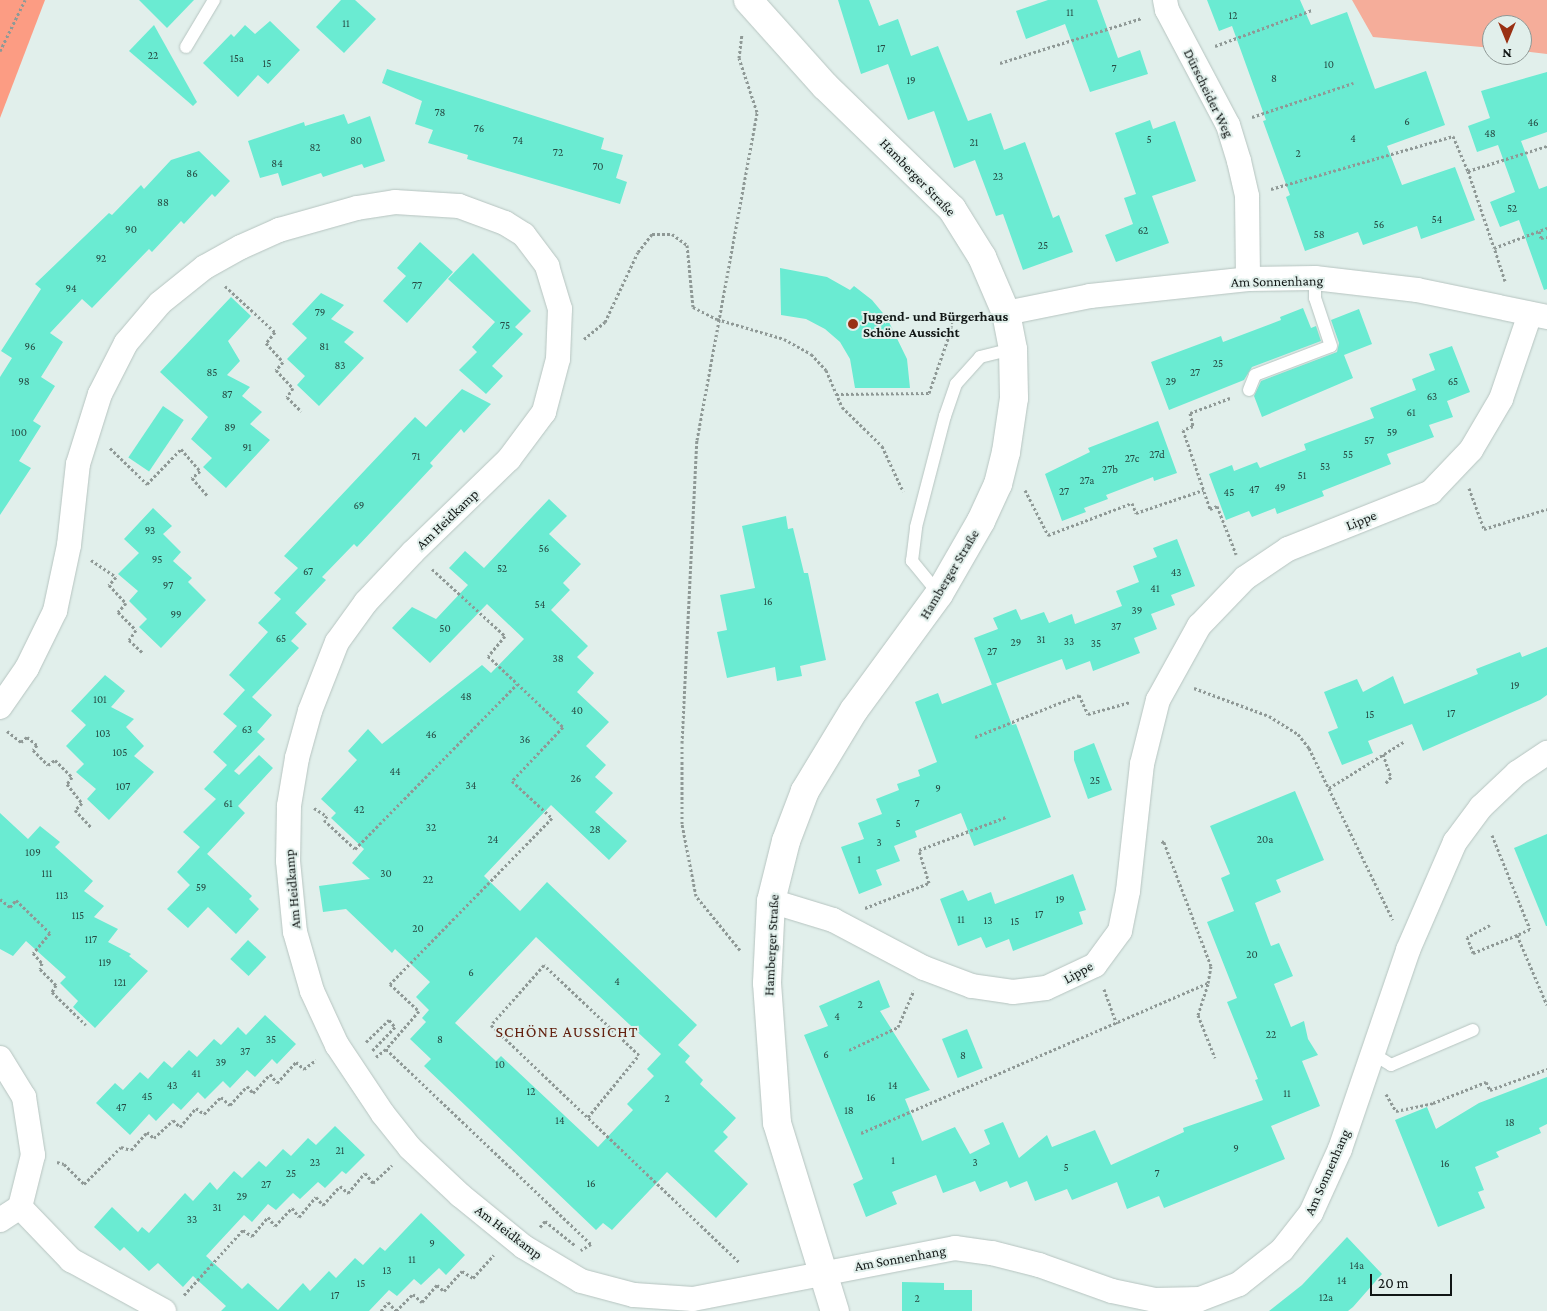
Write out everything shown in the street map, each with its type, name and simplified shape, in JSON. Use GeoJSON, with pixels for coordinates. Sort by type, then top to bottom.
{"type":"FeatureCollection","features":[{"type":"Feature","properties":{"kind":"street","name":"Hamberger Straße"},"geometry":{"type":"LineString","coordinates":[[753,5],[825,86],[952,209],[982,257],[1006,313],[1013,349],[1014,398],[1006,452],[998,484],[981,521],[939,594],[854,710],[814,774],[786,842],[771,901],[767,983],[777,1123],[835,1311]]}},
{"type":"Feature","properties":{"kind":"street","name":"Dürscheider Weg"},"geometry":{"type":"LineString","coordinates":[[1166,5],[1190,56],[1228,125],[1247,196],[1248,279]]}},
{"type":"Feature","properties":{"kind":"street","name":"Am Heidkamp"},"geometry":{"type":"LineString","coordinates":[[0,707],[27,668],[55,611],[69,545],[78,464],[85,435],[100,394],[126,343],[160,303],[206,267],[278,230],[357,208],[394,202],[459,206],[505,223],[524,235],[538,251],[547,266],[560,309],[558,359],[544,412],[509,459],[413,552],[366,602],[337,642],[310,711],[297,758],[289,806],[288,861],[295,932],[312,991],[341,1053],[410,1148],[460,1195],[512,1236],[581,1281],[634,1295],[693,1299],[764,1286],[822,1272]]}},
{"type":"Feature","properties":{"kind":"street","name":"Am Sonnenhang"},"geometry":{"type":"LineString","coordinates":[[1006,313],[1090,296],[1248,279],[1315,278],[1417,290],[1531,314]]}},
{"type":"Feature","properties":{"kind":"street","name":"Lippe"},"geometry":{"type":"LineString","coordinates":[[771,901],[832,920],[924,968],[972,986],[1013,992],[1046,988],[1095,965],[1120,931],[1128,891],[1132,836],[1142,764],[1158,700],[1168,678],[1199,626],[1245,578],[1288,549],[1431,492],[1471,450],[1501,399],[1531,314]]}},
{"type":"Feature","properties":{"kind":"street","name":"Am Sonnenhang"},"geometry":{"type":"LineString","coordinates":[[822,1272],[955,1248],[992,1253],[1039,1265],[1112,1291],[1155,1300],[1200,1299],[1231,1287],[1282,1250],[1311,1212],[1340,1148],[1408,950],[1455,842],[1480,807],[1517,773],[1547,753]]}},
{"type":"Feature","properties":{"kind":"street"},"geometry":{"type":"LineString","coordinates":[[0,1058],[24,1098],[33,1155],[20,1207],[0,1220]]}},
{"type":"Feature","properties":{"kind":"street"},"geometry":{"type":"LineString","coordinates":[[20,1207],[70,1260],[164,1311]]}},
{"type":"Feature","properties":{"kind":"lane"},"geometry":{"type":"LineString","coordinates":[[186,47],[214,0]]}},
{"type":"Feature","properties":{"kind":"lane"},"geometry":{"type":"LineString","coordinates":[[1249,390],[1256,375],[1332,346],[1316,298],[1315,278]]}},
{"type":"Feature","properties":{"kind":"lane"},"geometry":{"type":"LineString","coordinates":[[939,594],[912,561],[916,527],[944,416],[956,384],[980,357],[1013,349]]}},
{"type":"Feature","properties":{"kind":"lane"},"geometry":{"type":"LineString","coordinates":[[1371,1059],[1391,1065],[1473,1030]]}},
{"type":"Feature","properties":{"kind":"path"},"geometry":{"type":"LineString","coordinates":[[0,51],[25,0]]}},
{"type":"Feature","properties":{"kind":"path"},"geometry":{"type":"LineString","coordinates":[[753,5],[742,36],[739,58],[757,112],[716,319],[697,440],[682,743],[682,824],[696,896],[767,983]]}},
{"type":"Feature","properties":{"kind":"path"},"geometry":{"type":"LineString","coordinates":[[1000,63],[1166,5]]}},
{"type":"Feature","properties":{"kind":"path"},"geometry":{"type":"LineString","coordinates":[[1190,56],[1312,10]]}},
{"type":"Feature","properties":{"kind":"path"},"geometry":{"type":"LineString","coordinates":[[1228,125],[1353,83]]}},
{"type":"Feature","properties":{"kind":"path"},"geometry":{"type":"LineString","coordinates":[[1247,196],[1453,136],[1468,171],[1494,248],[1531,314]]}},
{"type":"Feature","properties":{"kind":"path"},"geometry":{"type":"LineString","coordinates":[[1468,171],[1547,146]]}},
{"type":"Feature","properties":{"kind":"path"},"geometry":{"type":"LineString","coordinates":[[1494,248],[1547,228]]}},
{"type":"Feature","properties":{"kind":"path"},"geometry":{"type":"LineString","coordinates":[[1538,232],[1542,238],[1547,236]]}},
{"type":"Feature","properties":{"kind":"path"},"geometry":{"type":"LineString","coordinates":[[558,359],[605,322],[638,252],[652,234],[672,234],[687,245],[693,307],[716,319],[784,339],[811,354],[826,370],[842,407],[882,446],[900,481],[916,527]]}},
{"type":"Feature","properties":{"kind":"path"},"geometry":{"type":"LineString","coordinates":[[206,267],[275,332],[266,343],[284,362],[276,370],[293,388],[287,397],[301,410]]}},
{"type":"Feature","properties":{"kind":"path"},"geometry":{"type":"LineString","coordinates":[[836,394],[928,393],[950,333],[953,315]]}},
{"type":"Feature","properties":{"kind":"path"},"geometry":{"type":"LineString","coordinates":[[1245,578],[1217,506],[1210,509],[1183,430],[1193,426],[1190,413],[1249,390]]}},
{"type":"Feature","properties":{"kind":"path"},"geometry":{"type":"LineString","coordinates":[[85,435],[111,448],[147,484],[181,449],[200,471],[192,478],[208,495]]}},
{"type":"Feature","properties":{"kind":"path"},"geometry":{"type":"LineString","coordinates":[[1006,452],[1048,535],[1132,503],[1136,513],[1203,490]]}},
{"type":"Feature","properties":{"kind":"path"},"geometry":{"type":"LineString","coordinates":[[1459,462],[1484,529],[1547,509]]}},
{"type":"Feature","properties":{"kind":"path"},"geometry":{"type":"LineString","coordinates":[[69,545],[116,577],[108,585],[126,603],[118,612],[136,630],[129,640],[143,653]]}},
{"type":"Feature","properties":{"kind":"path"},"geometry":{"type":"LineString","coordinates":[[33,1155],[64,1164],[84,1184],[121,1147],[131,1150],[146,1132],[154,1138],[173,1120],[180,1127],[196,1108],[204,1114],[220,1096],[230,1105],[247,1086],[253,1093],[270,1074],[277,1083],[296,1062],[304,1069],[341,1053],[389,1020],[395,1026],[371,1052],[377,1058],[419,1011],[390,984],[552,818],[512,781],[563,727],[488,656],[505,636],[413,552]]}},
{"type":"Feature","properties":{"kind":"path"},"geometry":{"type":"LineString","coordinates":[[1168,678],[1269,716],[1298,734],[1309,748],[1408,950]]}},
{"type":"Feature","properties":{"kind":"path"},"geometry":{"type":"LineString","coordinates":[[289,806],[318,809],[327,816],[324,820],[355,849],[517,684]]}},
{"type":"Feature","properties":{"kind":"path"},"geometry":{"type":"LineString","coordinates":[[975,737],[1078,695],[1088,714],[1125,702],[1158,700]]}},
{"type":"Feature","properties":{"kind":"path"},"geometry":{"type":"LineString","coordinates":[[0,724],[21,742],[27,737],[37,745],[33,750],[48,765],[56,760],[72,776],[66,784],[82,803],[75,810],[91,827]]}},
{"type":"Feature","properties":{"kind":"path"},"geometry":{"type":"LineString","coordinates":[[1328,788],[1405,741]]}},
{"type":"Feature","properties":{"kind":"path"},"geometry":{"type":"LineString","coordinates":[[1383,754],[1391,778],[1385,784]]}},
{"type":"Feature","properties":{"kind":"path"},"geometry":{"type":"LineString","coordinates":[[1480,807],[1530,929],[1473,953],[1467,937],[1490,925]]}},
{"type":"Feature","properties":{"kind":"path"},"geometry":{"type":"LineString","coordinates":[[832,920],[929,883],[919,850],[1006,817]]}},
{"type":"Feature","properties":{"kind":"path"},"geometry":{"type":"LineString","coordinates":[[1132,836],[1164,842],[1211,966],[1198,1016],[1215,1058]]}},
{"type":"Feature","properties":{"kind":"path"},"geometry":{"type":"LineString","coordinates":[[0,899],[10,907],[16,900],[50,933],[33,953],[42,963],[40,970],[56,985],[52,992],[86,1025]]}},
{"type":"Feature","properties":{"kind":"path"},"geometry":{"type":"LineString","coordinates":[[1517,935],[1547,1005]]}},
{"type":"Feature","properties":{"kind":"path"},"geometry":{"type":"LineString","coordinates":[[588,1117],[639,1055],[544,965],[491,1025],[764,1286]]}},
{"type":"Feature","properties":{"kind":"path"},"geometry":{"type":"LineString","coordinates":[[1095,965],[1117,1024]]}},
{"type":"Feature","properties":{"kind":"path"},"geometry":{"type":"LineString","coordinates":[[849,1050],[898,1028],[924,968]]}},
{"type":"Feature","properties":{"kind":"path"},"geometry":{"type":"LineString","coordinates":[[861,1133],[1005,1069],[1117,1024],[1208,983]]}},
{"type":"Feature","properties":{"kind":"path"},"geometry":{"type":"LineString","coordinates":[[386,1049],[591,1244],[582,1251],[556,1230]]}},
{"type":"Feature","properties":{"kind":"path"},"geometry":{"type":"LineString","coordinates":[[1371,1059],[1396,1111],[1433,1102],[1486,1082],[1490,1090],[1547,1069]]}},
{"type":"Feature","properties":{"kind":"path"},"geometry":{"type":"LineString","coordinates":[[182,1296],[243,1230],[252,1236],[268,1217],[275,1226],[292,1208],[298,1217],[316,1197],[323,1205],[340,1186],[348,1193],[365,1173],[373,1183],[410,1148]]}},
{"type":"Feature","properties":{"kind":"path"},"geometry":{"type":"LineString","coordinates":[[381,1311],[388,1302],[396,1311],[412,1294],[422,1302],[437,1285],[444,1291],[462,1271],[473,1278],[512,1236]]}},
{"type":"Feature","properties":{"kind":"shaded area"},"geometry":{"type":"Polygon","coordinates":[[[0,0],[45,0],[0,118],[0,0]]]}},
{"type":"Feature","properties":{"kind":"shaded area"},"geometry":{"type":"Polygon","coordinates":[[[1352,0],[1547,0],[1547,54],[1532,52],[1532,15],[1482,15],[1482,47],[1373,37],[1352,0]]]}},
{"type":"Feature","properties":{"kind":"building"},"geometry":{"type":"Polygon","coordinates":[[[139,0],[194,0],[167,28],[139,0]]]}},
{"type":"Feature","properties":{"kind":"building"},"geometry":{"type":"Polygon","coordinates":[[[341,0],[355,0],[376,19],[344,53],[316,27],[341,0]]]}},
{"type":"Feature","properties":{"kind":"building"},"geometry":{"type":"Polygon","coordinates":[[[838,0],[869,0],[879,26],[898,19],[911,56],[938,46],[968,121],[991,113],[1004,150],[1025,142],[1053,218],[1059,215],[1073,252],[1023,270],[1003,214],[996,216],[975,160],[954,168],[934,111],[908,120],[888,64],[861,74],[838,0]]]}},
{"type":"Feature","properties":{"kind":"building"},"geometry":{"type":"Polygon","coordinates":[[[1048,0],[1097,0],[1118,58],[1140,50],[1148,74],[1090,92],[1065,24],[1026,39],[1016,11],[1048,0]]]}},
{"type":"Feature","properties":{"kind":"building"},"geometry":{"type":"Polygon","coordinates":[[[1207,0],[1300,0],[1311,25],[1347,12],[1375,89],[1426,71],[1445,125],[1387,146],[1402,185],[1455,167],[1475,220],[1421,239],[1417,226],[1363,245],[1358,232],[1305,251],[1286,197],[1290,195],[1263,121],[1266,120],[1232,26],[1219,31],[1207,0]]]}},
{"type":"Feature","properties":{"kind":"building"},"geometry":{"type":"Polygon","coordinates":[[[270,21],[300,50],[268,84],[258,75],[238,97],[203,63],[231,34],[234,37],[245,25],[255,34],[270,21]]]}},
{"type":"Feature","properties":{"kind":"building"},"geometry":{"type":"Polygon","coordinates":[[[154,25],[197,102],[193,106],[129,51],[154,25]]]}},
{"type":"Feature","properties":{"kind":"building"},"geometry":{"type":"Polygon","coordinates":[[[387,69],[604,138],[601,149],[623,155],[616,178],[627,182],[620,204],[467,159],[468,155],[428,143],[433,130],[415,124],[422,101],[382,83],[387,69]]]}},
{"type":"Feature","properties":{"kind":"building"},"geometry":{"type":"Polygon","coordinates":[[[1547,72],[1547,132],[1521,141],[1539,189],[1547,186],[1547,289],[1544,290],[1519,220],[1500,227],[1490,202],[1515,192],[1498,145],[1477,152],[1468,126],[1490,118],[1481,91],[1547,72]]]}},
{"type":"Feature","properties":{"kind":"building"},"geometry":{"type":"Polygon","coordinates":[[[344,114],[348,124],[370,116],[385,161],[364,168],[362,164],[323,177],[321,173],[282,186],[278,173],[260,178],[248,141],[304,122],[305,126],[344,114]]]}},
{"type":"Feature","properties":{"kind":"building"},"geometry":{"type":"Polygon","coordinates":[[[1150,120],[1153,129],[1175,121],[1196,181],[1152,196],[1169,243],[1116,262],[1105,235],[1133,224],[1124,198],[1136,194],[1115,133],[1150,120]]]}},
{"type":"Feature","properties":{"kind":"building"},"geometry":{"type":"Polygon","coordinates":[[[199,151],[230,181],[215,197],[212,194],[184,224],[181,221],[152,252],[149,249],[92,308],[82,299],[50,333],[63,342],[41,377],[55,386],[33,421],[41,426],[19,461],[31,468],[0,515],[0,377],[12,358],[1,351],[41,289],[35,284],[109,213],[112,215],[141,185],[144,189],[171,160],[199,151]]]}},
{"type":"Feature","properties":{"kind":"building"},"geometry":{"type":"Polygon","coordinates":[[[420,242],[453,272],[407,323],[383,301],[406,276],[397,268],[420,242]]]}},
{"type":"Feature","properties":{"kind":"building"},"geometry":{"type":"Polygon","coordinates":[[[473,253],[531,311],[515,327],[523,334],[492,366],[503,376],[486,394],[459,370],[477,352],[472,347],[495,322],[448,279],[473,253]]]}},
{"type":"Feature","properties":{"kind":"building","name":"Jugend- und Bürgerhaus Schöne Aussicht"},"geometry":{"type":"Polygon","coordinates":[[[780,268],[827,277],[850,290],[854,286],[872,300],[887,318],[907,359],[910,388],[855,388],[850,359],[840,342],[825,329],[806,319],[781,315],[780,268]]]}},
{"type":"Feature","properties":{"kind":"building"},"geometry":{"type":"Polygon","coordinates":[[[321,293],[344,305],[331,319],[354,332],[344,342],[364,358],[319,406],[297,385],[305,376],[287,359],[307,338],[292,324],[321,293]]]}},
{"type":"Feature","properties":{"kind":"building"},"geometry":{"type":"Polygon","coordinates":[[[231,297],[251,316],[228,341],[240,361],[227,375],[250,387],[242,396],[262,412],[250,424],[270,440],[226,488],[203,467],[212,458],[191,439],[208,417],[160,372],[231,297]]]}},
{"type":"Feature","properties":{"kind":"building"},"geometry":{"type":"Polygon","coordinates":[[[1303,308],[1311,328],[1316,326],[1321,341],[1252,367],[1244,380],[1169,410],[1151,362],[1221,336],[1223,342],[1281,320],[1280,317],[1303,308]]]}},
{"type":"Feature","properties":{"kind":"building"},"geometry":{"type":"Polygon","coordinates":[[[1359,309],[1372,344],[1344,355],[1353,378],[1262,417],[1254,396],[1261,381],[1337,352],[1339,343],[1331,320],[1359,309]]]}},
{"type":"Feature","properties":{"kind":"building"},"geometry":{"type":"Polygon","coordinates":[[[1452,346],[1470,392],[1447,401],[1453,417],[1429,425],[1434,437],[1387,454],[1391,464],[1322,491],[1324,496],[1277,514],[1275,508],[1252,517],[1249,511],[1226,520],[1209,474],[1232,465],[1234,471],[1257,462],[1260,468],[1306,450],[1304,444],[1374,418],[1370,408],[1416,390],[1412,379],[1435,370],[1429,354],[1452,346]]]}},
{"type":"Feature","properties":{"kind":"building"},"geometry":{"type":"Polygon","coordinates":[[[462,389],[491,404],[464,433],[461,429],[430,463],[433,466],[357,547],[354,544],[322,577],[326,580],[295,613],[307,624],[291,641],[299,648],[252,697],[272,715],[257,732],[265,739],[234,771],[239,775],[259,755],[273,768],[238,806],[245,813],[207,854],[252,896],[249,899],[259,909],[236,934],[208,907],[188,928],[167,909],[190,885],[177,872],[200,847],[183,832],[216,799],[204,789],[227,765],[213,752],[237,726],[223,714],[245,690],[229,675],[268,632],[258,623],[281,599],[274,593],[298,568],[284,556],[415,417],[426,427],[462,389]]]}},
{"type":"Feature","properties":{"kind":"building"},"geometry":{"type":"Polygon","coordinates":[[[163,406],[184,420],[149,471],[128,457],[163,406]]]}},
{"type":"Feature","properties":{"kind":"building"},"geometry":{"type":"Polygon","coordinates":[[[1158,421],[1177,473],[1154,481],[1153,477],[1106,495],[1108,499],[1084,508],[1086,512],[1062,521],[1045,474],[1090,452],[1088,448],[1158,421]]]}},
{"type":"Feature","properties":{"kind":"building"},"geometry":{"type":"Polygon","coordinates":[[[549,499],[567,516],[549,534],[581,564],[563,583],[570,590],[551,610],[588,646],[577,657],[594,673],[577,692],[609,722],[586,746],[606,765],[595,777],[613,793],[595,812],[627,841],[609,860],[551,805],[484,876],[520,911],[547,882],[697,1025],[678,1045],[690,1056],[685,1062],[703,1080],[700,1084],[736,1118],[723,1132],[728,1137],[714,1151],[748,1184],[716,1218],[667,1172],[612,1230],[603,1223],[596,1230],[424,1066],[431,1059],[410,1039],[426,1022],[422,1018],[429,1010],[416,997],[430,982],[395,949],[392,953],[346,909],[323,912],[319,886],[370,879],[352,863],[364,849],[331,818],[336,813],[321,799],[357,760],[348,751],[368,729],[382,744],[482,665],[491,673],[524,639],[487,604],[430,663],[392,628],[412,607],[436,619],[468,585],[449,568],[465,551],[484,568],[549,499]],[[536,937],[455,1023],[496,1061],[501,1056],[598,1147],[633,1110],[627,1104],[654,1076],[647,1069],[661,1054],[536,937]]]}},
{"type":"Feature","properties":{"kind":"building"},"geometry":{"type":"Polygon","coordinates":[[[153,508],[172,526],[163,534],[181,552],[173,561],[192,578],[188,582],[206,600],[161,648],[139,627],[147,619],[129,601],[138,591],[118,574],[139,553],[124,539],[153,508]]]}},
{"type":"Feature","properties":{"kind":"building"},"geometry":{"type":"Polygon","coordinates":[[[786,516],[788,529],[793,528],[804,573],[808,573],[826,660],[800,666],[802,676],[777,681],[775,667],[727,678],[717,632],[727,630],[720,595],[755,588],[742,526],[786,516]]]}},
{"type":"Feature","properties":{"kind":"building"},"geometry":{"type":"Polygon","coordinates":[[[1177,539],[1195,586],[1171,595],[1175,605],[1151,614],[1157,629],[1134,638],[1140,653],[1093,671],[1090,661],[1066,670],[1062,659],[992,685],[974,638],[998,629],[993,618],[1016,609],[1021,620],[1044,612],[1049,623],[1072,614],[1075,624],[1122,606],[1116,591],[1139,582],[1133,566],[1157,557],[1153,548],[1177,539]]]}},
{"type":"Feature","properties":{"kind":"building"},"geometry":{"type":"Polygon","coordinates":[[[1547,647],[1547,695],[1540,700],[1423,751],[1412,724],[1368,741],[1373,753],[1342,765],[1328,732],[1338,728],[1324,692],[1357,679],[1363,692],[1393,676],[1404,704],[1478,674],[1476,669],[1520,652],[1522,657],[1547,647]]]}},
{"type":"Feature","properties":{"kind":"building"},"geometry":{"type":"Polygon","coordinates":[[[105,675],[125,691],[111,707],[134,719],[126,727],[144,746],[134,756],[154,772],[109,820],[87,799],[96,789],[76,772],[84,764],[66,746],[86,725],[71,711],[105,675]]]}},
{"type":"Feature","properties":{"kind":"building"},"geometry":{"type":"Polygon","coordinates":[[[996,683],[1012,725],[1016,724],[1051,817],[974,846],[961,813],[915,831],[917,837],[894,846],[900,861],[876,870],[882,885],[859,894],[841,847],[864,839],[858,823],[882,814],[876,799],[899,790],[897,784],[920,776],[918,770],[937,762],[915,702],[938,693],[942,704],[996,683]]]}},
{"type":"Feature","properties":{"kind":"building"},"geometry":{"type":"Polygon","coordinates":[[[1094,743],[1112,790],[1088,799],[1074,760],[1074,751],[1094,743]]]}},
{"type":"Feature","properties":{"kind":"building"},"geometry":{"type":"Polygon","coordinates":[[[1295,791],[1324,860],[1276,880],[1281,892],[1255,903],[1271,946],[1279,943],[1293,976],[1274,984],[1291,1027],[1304,1021],[1308,1039],[1318,1055],[1302,1061],[1320,1106],[1271,1126],[1285,1159],[1164,1208],[1159,1196],[1127,1209],[1117,1182],[1072,1200],[1067,1189],[1035,1201],[1027,1181],[1010,1188],[1007,1181],[980,1192],[975,1181],[943,1193],[936,1175],[892,1192],[897,1204],[866,1217],[853,1184],[863,1179],[804,1035],[828,1026],[819,1006],[879,980],[890,1007],[880,1011],[930,1090],[905,1099],[922,1141],[955,1127],[970,1154],[990,1144],[984,1130],[1003,1122],[1019,1158],[1047,1135],[1052,1147],[1095,1130],[1111,1165],[1184,1132],[1183,1128],[1263,1100],[1255,1080],[1258,1079],[1227,1002],[1237,998],[1207,922],[1234,911],[1221,878],[1230,874],[1210,826],[1295,791]]]}},
{"type":"Feature","properties":{"kind":"building"},"geometry":{"type":"Polygon","coordinates":[[[0,813],[28,839],[40,826],[60,842],[55,847],[93,881],[84,891],[104,906],[94,917],[118,929],[108,942],[131,954],[129,956],[148,971],[95,1028],[73,1007],[78,1001],[60,983],[66,977],[26,941],[13,956],[0,949],[0,813]]]}},
{"type":"Feature","properties":{"kind":"building"},"geometry":{"type":"Polygon","coordinates":[[[1547,834],[1547,926],[1546,926],[1514,848],[1547,834]]]}},
{"type":"Feature","properties":{"kind":"building"},"geometry":{"type":"Polygon","coordinates":[[[1073,874],[1086,910],[1079,912],[1083,924],[1013,951],[1009,939],[986,948],[981,937],[958,946],[940,899],[963,890],[968,901],[991,892],[995,904],[1073,874]]]}},
{"type":"Feature","properties":{"kind":"building"},"geometry":{"type":"Polygon","coordinates":[[[248,940],[266,957],[249,976],[230,959],[248,940]]]}},
{"type":"Feature","properties":{"kind":"building"},"geometry":{"type":"Polygon","coordinates":[[[265,1015],[296,1044],[277,1064],[272,1059],[255,1077],[247,1070],[230,1088],[223,1081],[205,1099],[198,1092],[181,1110],[173,1103],[156,1121],[149,1114],[130,1135],[96,1103],[115,1083],[123,1090],[140,1072],[148,1079],[164,1061],[172,1068],[189,1050],[197,1057],[214,1039],[221,1045],[238,1027],[246,1035],[265,1015]]]}},
{"type":"Feature","properties":{"kind":"building"},"geometry":{"type":"Polygon","coordinates":[[[967,1029],[983,1068],[958,1078],[942,1039],[967,1029]]]}},
{"type":"Feature","properties":{"kind":"building"},"geometry":{"type":"Polygon","coordinates":[[[1547,1077],[1547,1124],[1539,1128],[1541,1133],[1496,1152],[1499,1157],[1475,1167],[1484,1190],[1478,1192],[1485,1208],[1438,1227],[1395,1120],[1427,1107],[1436,1129],[1479,1103],[1547,1077]]]}},
{"type":"Feature","properties":{"kind":"building"},"geometry":{"type":"Polygon","coordinates":[[[335,1126],[365,1155],[346,1174],[342,1171],[325,1188],[318,1182],[300,1199],[293,1193],[276,1210],[268,1204],[252,1222],[244,1215],[206,1256],[242,1289],[248,1283],[278,1310],[303,1283],[310,1291],[329,1271],[336,1278],[355,1258],[363,1265],[380,1247],[385,1251],[421,1213],[465,1255],[446,1275],[439,1268],[421,1285],[414,1279],[397,1296],[389,1290],[369,1311],[221,1311],[226,1306],[193,1276],[183,1287],[158,1263],[149,1271],[124,1247],[120,1251],[94,1227],[112,1207],[138,1232],[142,1227],[149,1233],[185,1193],[193,1201],[210,1182],[217,1190],[234,1171],[242,1178],[259,1161],[266,1167],[283,1149],[291,1156],[308,1138],[316,1145],[335,1126]]]}},
{"type":"Feature","properties":{"kind":"building"},"geometry":{"type":"Polygon","coordinates":[[[1347,1237],[1382,1274],[1353,1307],[1348,1311],[1269,1311],[1302,1285],[1347,1237]]]}},
{"type":"Feature","properties":{"kind":"building"},"geometry":{"type":"Polygon","coordinates":[[[902,1282],[944,1283],[944,1290],[972,1290],[972,1311],[902,1311],[902,1282]]]}},
{"type":"Feature","properties":{"kind":"place","name":"Jugend- und Bürgerhaus Schöne Aussicht"},"geometry":{"type":"Point","coordinates":[853,324]}},
{"type":"Feature","properties":{"kind":"district","name":"SCHÖNE AUSSICHT"},"geometry":{"type":"Point","coordinates":[567,1032]}}]}
